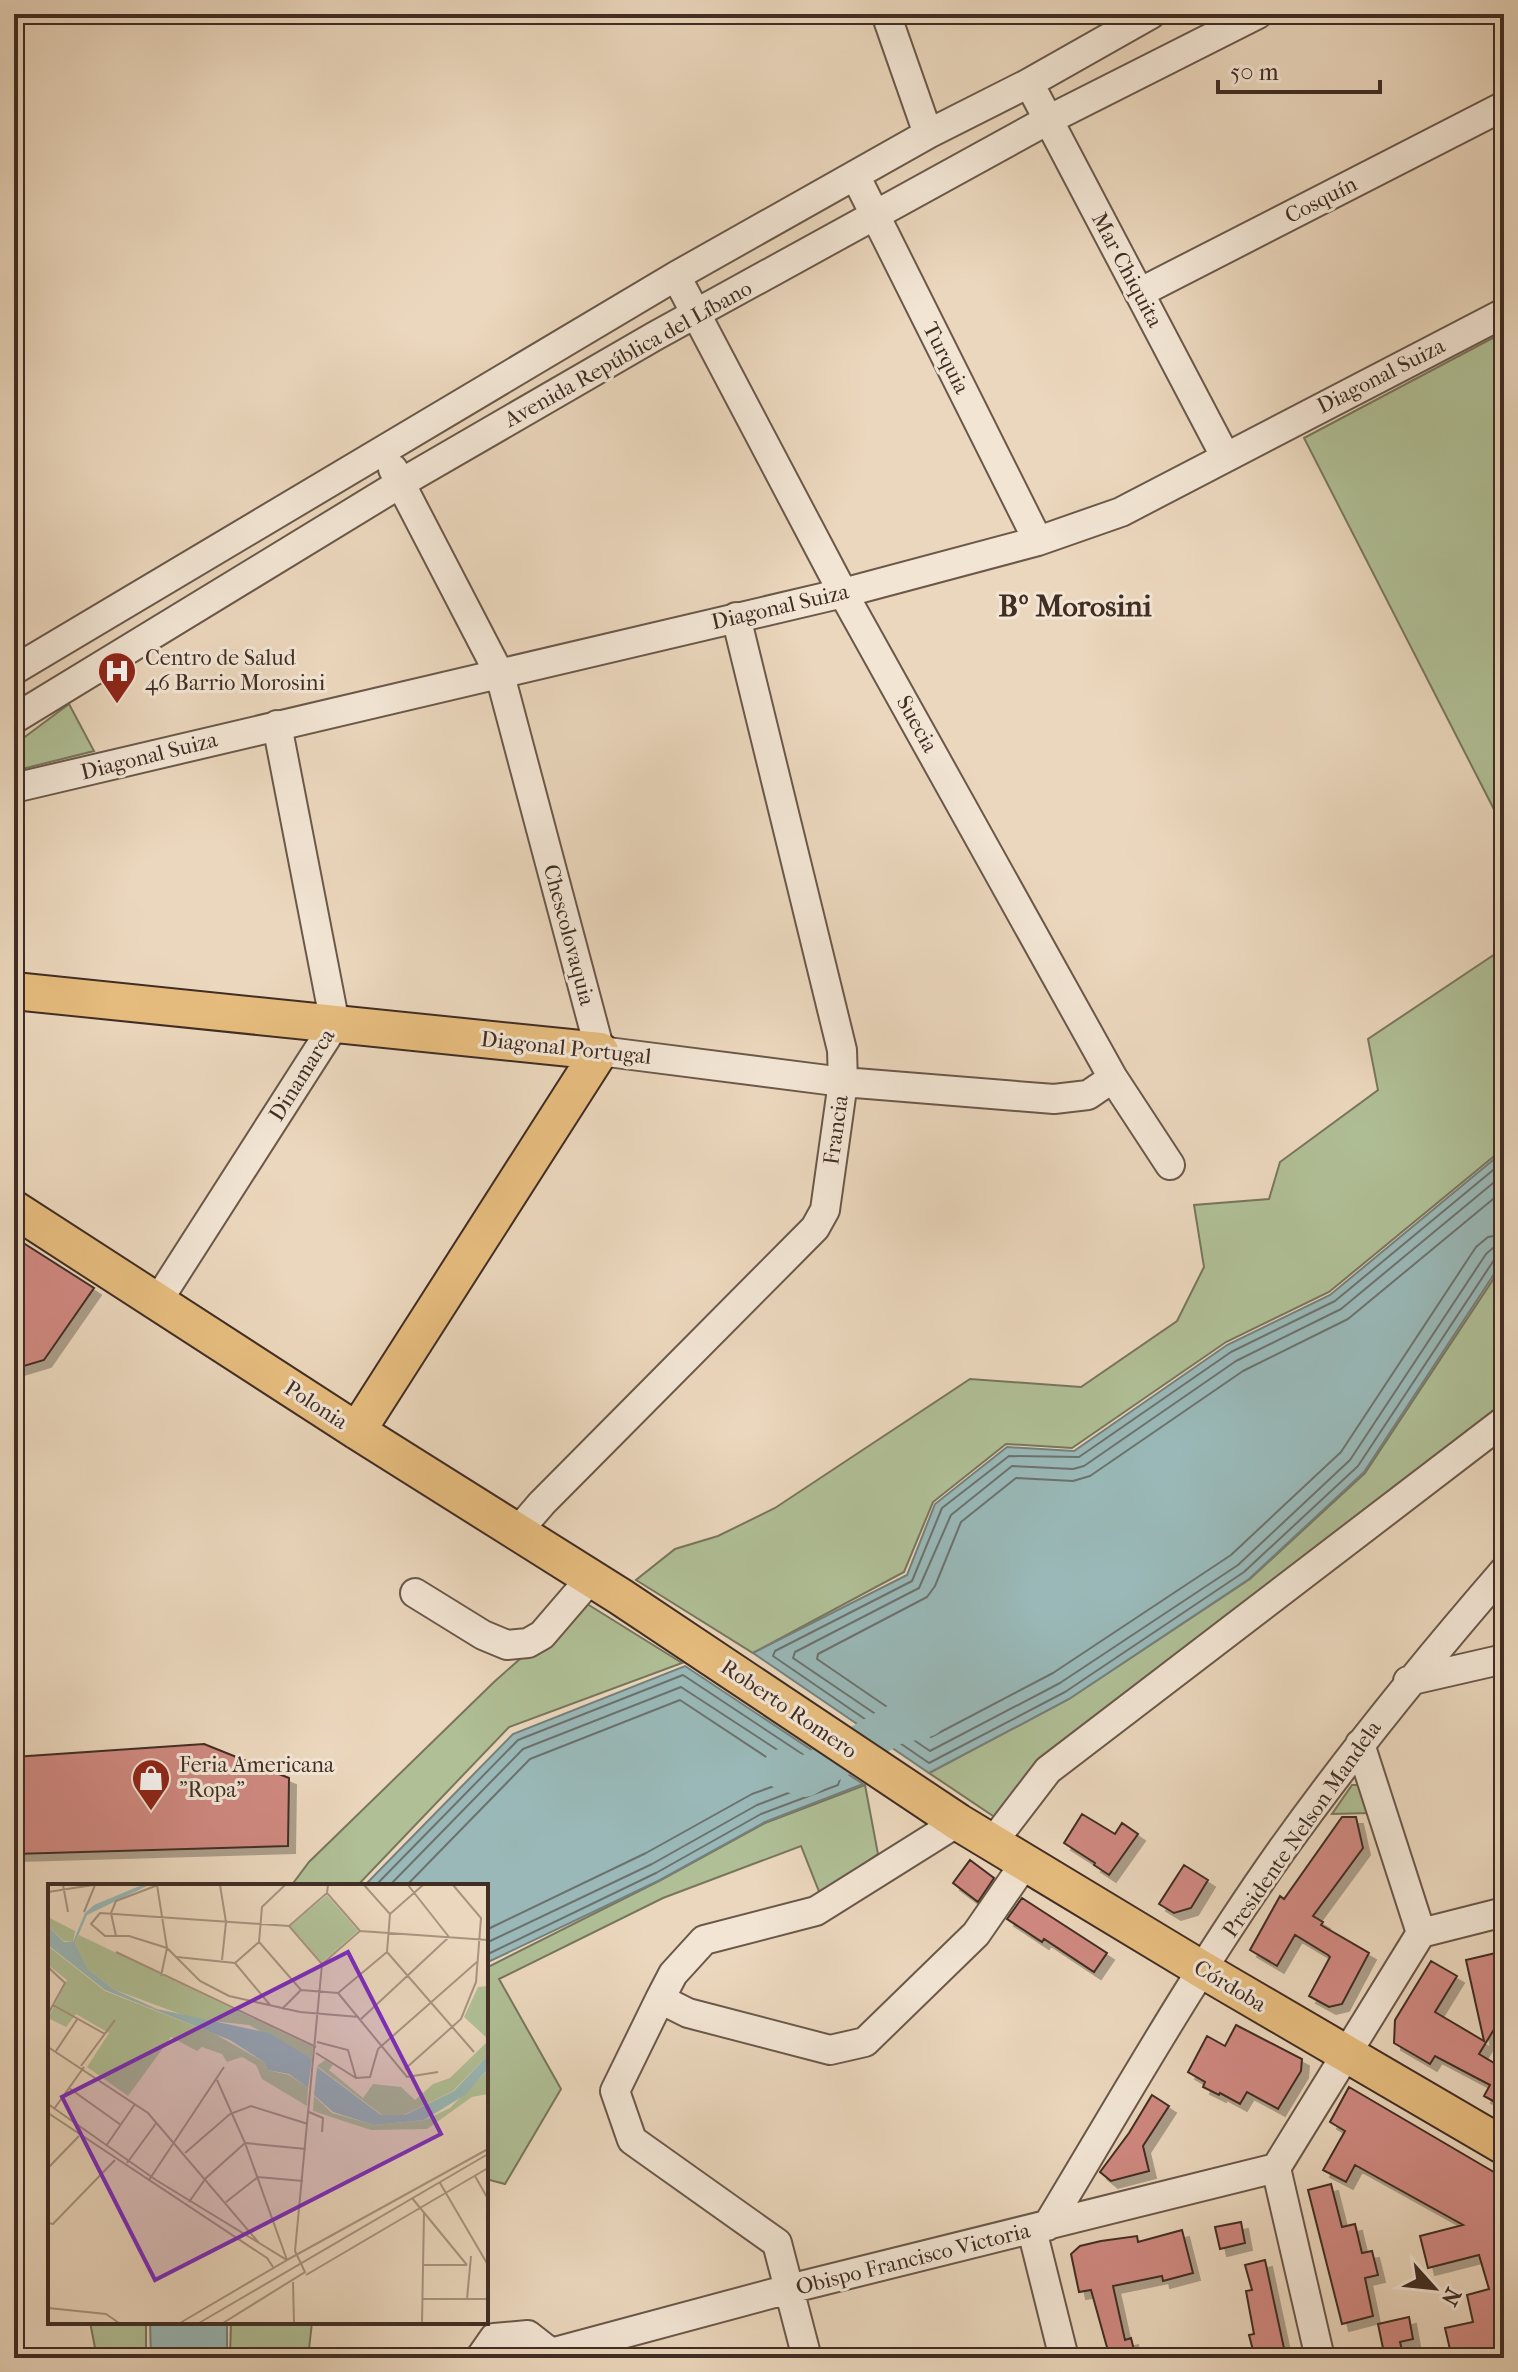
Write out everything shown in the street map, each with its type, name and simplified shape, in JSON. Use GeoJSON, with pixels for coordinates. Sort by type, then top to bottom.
{"type":"FeatureCollection","features":[{"type":"Feature","properties":{"kind":"main road","name":"Diagonal Portugal"},"geometry":{"type":"LineString","coordinates":[[14,991],[600,1051]]}},
{"type":"Feature","properties":{"kind":"main road"},"geometry":{"type":"LineString","coordinates":[[357,1431],[600,1051]]}},
{"type":"Feature","properties":{"kind":"main road","name":"Polonia"},"geometry":{"type":"LineString","coordinates":[[14,1209],[621,1597]]}},
{"type":"Feature","properties":{"kind":"main road","name":"Roberto Romero"},"geometry":{"type":"LineString","coordinates":[[621,1597],[958,1822]]}},
{"type":"Feature","properties":{"kind":"main road","name":"Córdoba"},"geometry":{"type":"LineString","coordinates":[[958,1822],[1504,2146]]}},
{"type":"Feature","properties":{"kind":"street"},"geometry":{"type":"LineString","coordinates":[[886,14],[928,134]]}},
{"type":"Feature","properties":{"kind":"street","name":"Avenida República del Líbano"},"geometry":{"type":"LineString","coordinates":[[14,670],[676,276],[928,134],[1029,83],[1151,14]]}},
{"type":"Feature","properties":{"kind":"street","name":"Avenida República del Líbano"},"geometry":{"type":"LineString","coordinates":[[14,719],[401,483],[641,344],[1048,120],[1258,14]]}},
{"type":"Feature","properties":{"kind":"street","name":"Mar Chiquita"},"geometry":{"type":"LineString","coordinates":[[1029,83],[1225,456]]}},
{"type":"Feature","properties":{"kind":"street","name":"Cosquín"},"geometry":{"type":"LineString","coordinates":[[1139,293],[1504,106]]}},
{"type":"Feature","properties":{"kind":"street","name":"Turquia"},"geometry":{"type":"LineString","coordinates":[[855,175],[1038,541]]}},
{"type":"Feature","properties":{"kind":"street","name":"Suecia"},"geometry":{"type":"LineString","coordinates":[[676,276],[843,593],[1113,1078],[1170,1165]]}},
{"type":"Feature","properties":{"kind":"street","name":"Diagonal Suiza"},"geometry":{"type":"LineString","coordinates":[[14,788],[843,593],[1038,541],[1121,512],[1504,313]]}},
{"type":"Feature","properties":{"kind":"street","name":"Chescolovaquia"},"geometry":{"type":"LineString","coordinates":[[382,450],[500,675],[600,1051]]}},
{"type":"Feature","properties":{"kind":"street","name":"Francia"},"geometry":{"type":"LineString","coordinates":[[517,1532],[542,1503],[815,1228],[825,1210],[843,1082],[842,1050],[736,617]]}},
{"type":"Feature","properties":{"kind":"street","name":"Dinamarca"},"geometry":{"type":"LineString","coordinates":[[157,1302],[335,1024],[277,725]]}},
{"type":"Feature","properties":{"kind":"street","name":"Diagonal Portugal"},"geometry":{"type":"LineString","coordinates":[[600,1051],[843,1082],[1054,1099],[1088,1095],[1113,1078]]}},
{"type":"Feature","properties":{"kind":"street"},"geometry":{"type":"LineString","coordinates":[[992,1843],[1048,1770],[1504,1421]]}},
{"type":"Feature","properties":{"kind":"street","name":"Presidente Nelson Mandela"},"geometry":{"type":"LineString","coordinates":[[1039,2228],[1281,1852],[1408,1681],[1504,1571]]}},
{"type":"Feature","properties":{"kind":"street"},"geometry":{"type":"LineString","coordinates":[[415,1593],[483,1635],[507,1645],[528,1643],[542,1635],[591,1578]]}},
{"type":"Feature","properties":{"kind":"street"},"geometry":{"type":"LineString","coordinates":[[1408,1681],[1504,1659]]}},
{"type":"Feature","properties":{"kind":"street"},"geometry":{"type":"LineString","coordinates":[[1360,1744],[1421,1933]]}},
{"type":"Feature","properties":{"kind":"street"},"geometry":{"type":"LineString","coordinates":[[807,2358],[777,2243],[632,2140],[615,2091],[673,1974],[704,1940],[816,1911],[958,1822]]}},
{"type":"Feature","properties":{"kind":"street"},"geometry":{"type":"LineString","coordinates":[[660,1999],[688,2013],[830,2050],[865,2042],[976,1934],[1025,1863]]}},
{"type":"Feature","properties":{"kind":"street"},"geometry":{"type":"LineString","coordinates":[[1320,2358],[1276,2168],[1421,1933],[1504,1912]]}},
{"type":"Feature","properties":{"kind":"street","name":"Obispo Francisco Victoria"},"geometry":{"type":"LineString","coordinates":[[552,2355],[789,2289],[1276,2168]]}},
{"type":"Feature","properties":{"kind":"street"},"geometry":{"type":"LineString","coordinates":[[1039,2228],[1064,2358]]}},
{"type":"Feature","properties":{"kind":"street"},"geometry":{"type":"LineString","coordinates":[[480,2358],[494,2338],[528,2335],[552,2355]]}},
{"type":"Feature","properties":{"kind":"green space"},"geometry":{"type":"Polygon","coordinates":[[[1504,332],[1504,829],[1304,438],[1504,332]]]}},
{"type":"Feature","properties":{"kind":"green space"},"geometry":{"type":"Polygon","coordinates":[[[69,704],[94,751],[14,771],[14,745],[69,704]]]}},
{"type":"Feature","properties":{"kind":"green space"},"geometry":{"type":"Polygon","coordinates":[[[1504,948],[1504,1148],[1329,1292],[1226,1342],[1072,1448],[1006,1444],[933,1502],[904,1572],[753,1653],[636,1580],[675,1549],[718,1536],[775,1508],[970,1379],[1081,1387],[1177,1321],[1204,1267],[1194,1205],[1269,1199],[1280,1162],[1378,1090],[1368,1039],[1504,948]]]}},
{"type":"Feature","properties":{"kind":"green space"},"geometry":{"type":"Polygon","coordinates":[[[1504,1263],[1504,1407],[1412,1476],[1002,1822],[929,1773],[1069,1699],[1250,1579],[1365,1473],[1504,1263]]]}},
{"type":"Feature","properties":{"kind":"green space"},"geometry":{"type":"Polygon","coordinates":[[[584,1602],[682,1663],[509,1727],[359,1884],[292,1884],[309,1862],[494,1682],[584,1602]]]}},
{"type":"Feature","properties":{"kind":"green space"},"geometry":{"type":"Polygon","coordinates":[[[865,1785],[878,1854],[820,1894],[801,1846],[663,1898],[499,1979],[561,2089],[505,2184],[488,2180],[488,1967],[659,1881],[765,1823],[865,1785]]]}},
{"type":"Feature","properties":{"kind":"green space"},"geometry":{"type":"Polygon","coordinates":[[[1352,1785],[1363,1785],[1371,1813],[1332,1814],[1352,1785]]]}},
{"type":"Feature","properties":{"kind":"green space"},"geometry":{"type":"Polygon","coordinates":[[[90,2324],[146,2324],[146,2358],[97,2358],[90,2324]]]}},
{"type":"Feature","properties":{"kind":"green space"},"geometry":{"type":"Polygon","coordinates":[[[231,2324],[312,2324],[308,2358],[230,2358],[231,2324]]]}},
{"type":"Feature","properties":{"kind":"water"},"geometry":{"type":"Polygon","coordinates":[[[1504,1151],[1504,1259],[1364,1472],[1249,1579],[1069,1699],[929,1773],[753,1653],[907,1575],[935,1504],[1007,1447],[1074,1451],[1227,1345],[1330,1295],[1504,1151]]]}},
{"type":"Feature","properties":{"kind":"water"},"geometry":{"type":"Polygon","coordinates":[[[685,1666],[863,1784],[765,1822],[660,1880],[488,1962],[488,1884],[366,1884],[513,1734],[685,1666]]]}},
{"type":"Feature","properties":{"kind":"water"},"geometry":{"type":"Polygon","coordinates":[[[150,2324],[227,2324],[227,2358],[151,2358],[150,2324]]]}},
{"type":"Feature","properties":{"kind":"building"},"geometry":{"type":"Polygon","coordinates":[[[14,1237],[94,1288],[44,1360],[14,1369],[14,1237]]]}},
{"type":"Feature","properties":{"kind":"building","name":"Feria Americana \"Ropa\""},"geometry":{"type":"Polygon","coordinates":[[[204,1744],[289,1778],[288,1846],[14,1854],[14,1757],[204,1744]]]}},
{"type":"Feature","properties":{"kind":"building"},"geometry":{"type":"Polygon","coordinates":[[[1082,1814],[1115,1834],[1122,1823],[1138,1834],[1109,1875],[1064,1843],[1082,1814]]]}},
{"type":"Feature","properties":{"kind":"building"},"geometry":{"type":"Polygon","coordinates":[[[1342,1817],[1356,1817],[1363,1848],[1313,1916],[1323,1922],[1321,1925],[1369,1953],[1342,2004],[1329,2007],[1309,1996],[1330,1957],[1328,1955],[1295,1935],[1277,1966],[1250,1950],[1280,1896],[1284,1899],[1342,1817]]]}},
{"type":"Feature","properties":{"kind":"building"},"geometry":{"type":"Polygon","coordinates":[[[970,1860],[994,1878],[978,1902],[953,1883],[970,1860]]]}},
{"type":"Feature","properties":{"kind":"building"},"geometry":{"type":"Polygon","coordinates":[[[1184,1865],[1208,1880],[1191,1908],[1174,1913],[1159,1904],[1184,1865]]]}},
{"type":"Feature","properties":{"kind":"building"},"geometry":{"type":"Polygon","coordinates":[[[1022,1898],[1107,1953],[1094,1972],[1007,1919],[1022,1898]]]}},
{"type":"Feature","properties":{"kind":"building"},"geometry":{"type":"Polygon","coordinates":[[[1504,1951],[1504,2013],[1479,2054],[1501,2067],[1504,2060],[1504,2107],[1484,2096],[1490,2085],[1435,2056],[1430,2064],[1394,2043],[1395,2020],[1431,1961],[1457,1976],[1435,2012],[1484,2041],[1466,1960],[1504,1951]]]}},
{"type":"Feature","properties":{"kind":"building"},"geometry":{"type":"Polygon","coordinates":[[[1236,2025],[1302,2059],[1301,2071],[1278,2109],[1247,2092],[1240,2104],[1203,2087],[1205,2082],[1188,2072],[1207,2036],[1225,2046],[1236,2025]]]}},
{"type":"Feature","properties":{"kind":"building"},"geometry":{"type":"Polygon","coordinates":[[[1349,2087],[1504,2178],[1504,2353],[1483,2358],[1452,2358],[1445,2328],[1473,2322],[1467,2295],[1489,2289],[1479,2255],[1428,2268],[1420,2236],[1463,2225],[1355,2165],[1346,2182],[1323,2170],[1345,2131],[1330,2122],[1349,2087]]]}},
{"type":"Feature","properties":{"kind":"building"},"geometry":{"type":"Polygon","coordinates":[[[1152,2095],[1169,2106],[1143,2146],[1149,2171],[1111,2181],[1100,2172],[1152,2095]]]}},
{"type":"Feature","properties":{"kind":"building"},"geometry":{"type":"Polygon","coordinates":[[[1331,2184],[1342,2227],[1355,2224],[1362,2253],[1372,2251],[1378,2275],[1365,2278],[1373,2316],[1342,2324],[1308,2190],[1331,2184]]]}},
{"type":"Feature","properties":{"kind":"building"},"geometry":{"type":"Polygon","coordinates":[[[1241,2222],[1245,2243],[1220,2249],[1215,2227],[1241,2222]]]}},
{"type":"Feature","properties":{"kind":"building"},"geometry":{"type":"Polygon","coordinates":[[[1182,2230],[1193,2273],[1163,2281],[1162,2276],[1113,2286],[1125,2340],[1131,2338],[1136,2358],[1110,2358],[1091,2290],[1079,2292],[1071,2254],[1080,2246],[1101,2241],[1137,2236],[1138,2242],[1182,2230]]]}},
{"type":"Feature","properties":{"kind":"building"},"geometry":{"type":"Polygon","coordinates":[[[1265,2260],[1285,2353],[1255,2358],[1249,2335],[1254,2334],[1246,2291],[1252,2290],[1245,2265],[1265,2260]]]}},
{"type":"Feature","properties":{"kind":"building"},"geometry":{"type":"Polygon","coordinates":[[[1409,2317],[1413,2339],[1400,2342],[1404,2358],[1385,2358],[1378,2324],[1409,2317]]]}},
{"type":"Feature","properties":{"kind":"waterway"},"geometry":{"type":"LineString","coordinates":[[782,1769],[805,1777],[894,1725],[926,1717]]}},
{"type":"Feature","properties":{"kind":"place","name":"Centro de Salud 46 Barrio Morosini"},"geometry":{"type":"Point","coordinates":[117,705]}},
{"type":"Feature","properties":{"kind":"place","name":"Feria Americana \"Ropa\""},"geometry":{"type":"Point","coordinates":[151,1812]}},
{"type":"Feature","properties":{"kind":"district","name":"Bº Morosini"},"geometry":{"type":"Point","coordinates":[1075,606]}}]}
